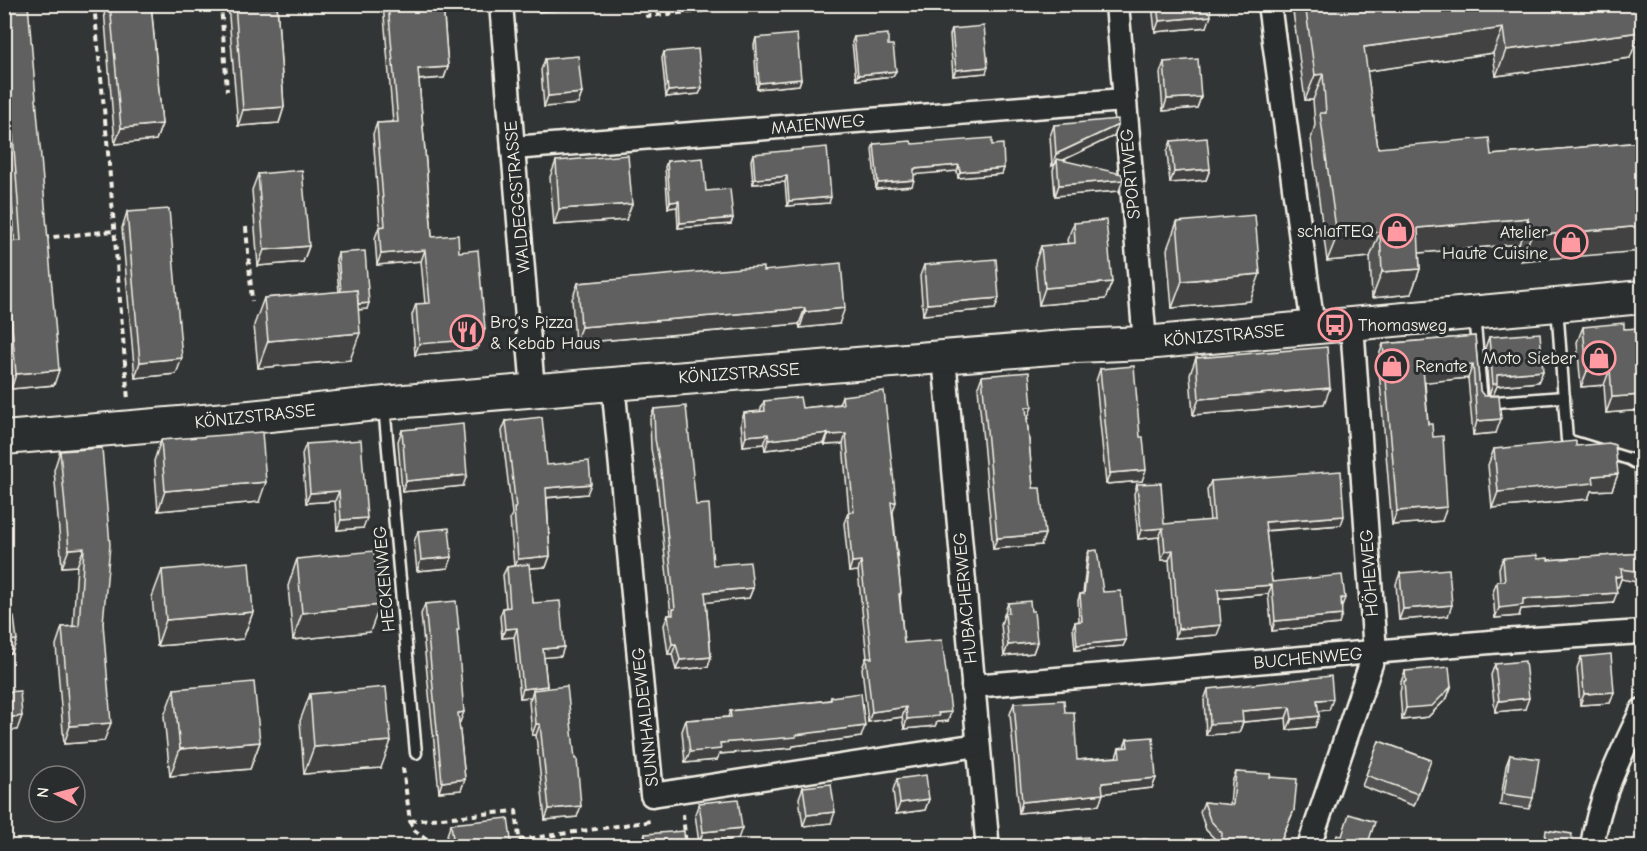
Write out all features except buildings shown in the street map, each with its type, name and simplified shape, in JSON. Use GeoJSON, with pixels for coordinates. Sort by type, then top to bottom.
{"type":"FeatureCollection","features":[{"type":"Feature","properties":{"kind":"main road","name":"KÖNIZSTRASSE"},"geometry":{"type":"LineString","coordinates":[[4,438],[130,428],[384,402],[1076,346],[1145,343],[1642,297]]}},
{"type":"Feature","properties":{"kind":"street","name":"WALDEGGSTRASSE"},"geometry":{"type":"LineString","coordinates":[[501,4],[533,390]]}},
{"type":"Feature","properties":{"kind":"street","name":"SPORTWEG"},"geometry":{"type":"LineString","coordinates":[[1117,4],[1145,343]]}},
{"type":"Feature","properties":{"kind":"street"},"geometry":{"type":"LineString","coordinates":[[1269,4],[1313,327]]}},
{"type":"Feature","properties":{"kind":"street","name":"MAIENWEG"},"geometry":{"type":"LineString","coordinates":[[513,148],[1124,100]]}},
{"type":"Feature","properties":{"kind":"street","name":"HÖHEWEG"},"geometry":{"type":"LineString","coordinates":[[1309,846],[1375,652],[1352,324]]}},
{"type":"Feature","properties":{"kind":"street","name":"HUBACHERWEG"},"geometry":{"type":"LineString","coordinates":[[944,357],[987,839]]}},
{"type":"Feature","properties":{"kind":"street","name":"SUNNHALDEWEG"},"geometry":{"type":"LineString","coordinates":[[613,383],[652,795],[978,745]]}},
{"type":"Feature","properties":{"kind":"street","name":"BUCHENWEG"},"geometry":{"type":"LineString","coordinates":[[973,686],[1642,632]]}},
{"type":"Feature","properties":{"kind":"street"},"geometry":{"type":"LineString","coordinates":[[1592,846],[1597,816],[1614,768],[1642,710]]}},
{"type":"Feature","properties":{"kind":"lane"},"geometry":{"type":"LineString","coordinates":[[1557,306],[1567,440],[1629,459],[1641,466],[1642,495]]}},
{"type":"Feature","properties":{"kind":"lane"},"geometry":{"type":"LineString","coordinates":[[1474,314],[1482,403],[1564,397]]}},
{"type":"Feature","properties":{"kind":"lane","name":"HECKENWEG"},"geometry":{"type":"LineString","coordinates":[[384,402],[416,753]]}},
{"type":"Feature","properties":{"kind":"path"},"geometry":{"type":"LineString","coordinates":[[94,4],[130,428]]}},
{"type":"Feature","properties":{"kind":"path"},"geometry":{"type":"LineString","coordinates":[[222,4],[227,91]]}},
{"type":"Feature","properties":{"kind":"path"},"geometry":{"type":"LineString","coordinates":[[646,4],[647,15],[777,4]]}},
{"type":"Feature","properties":{"kind":"path"},"geometry":{"type":"LineString","coordinates":[[246,227],[252,301]]}},
{"type":"Feature","properties":{"kind":"path"},"geometry":{"type":"LineString","coordinates":[[38,238],[114,231]]}},
{"type":"Feature","properties":{"kind":"path"},"geometry":{"type":"LineString","coordinates":[[4,242],[27,239]]}},
{"type":"Feature","properties":{"kind":"path"},"geometry":{"type":"LineString","coordinates":[[404,774],[410,821],[414,830],[428,840],[428,846]]}},
{"type":"Feature","properties":{"kind":"path"},"geometry":{"type":"LineString","coordinates":[[410,821],[516,811],[520,846]]}},
{"type":"Feature","properties":{"kind":"path"},"geometry":{"type":"LineString","coordinates":[[682,811],[686,846]]}},
{"type":"Feature","properties":{"kind":"path"},"geometry":{"type":"LineString","coordinates":[[519,840],[625,825]]}},
{"type":"Feature","properties":{"kind":"place","name":"schlafTEQ"},"geometry":{"type":"Point","coordinates":[1397,231]}},
{"type":"Feature","properties":{"kind":"place","name":"Atelier Haute Cuisine"},"geometry":{"type":"Point","coordinates":[1571,242]}},
{"type":"Feature","properties":{"kind":"place","name":"Thomasweg"},"geometry":{"type":"Point","coordinates":[1335,325]}},
{"type":"Feature","properties":{"kind":"place","name":"Bro's Pizza & Kebab Haus"},"geometry":{"type":"Point","coordinates":[467,332]}},
{"type":"Feature","properties":{"kind":"place","name":"Moto Sieber"},"geometry":{"type":"Point","coordinates":[1599,358]}},
{"type":"Feature","properties":{"kind":"place","name":"Renate"},"geometry":{"type":"Point","coordinates":[1392,366]}}]}
